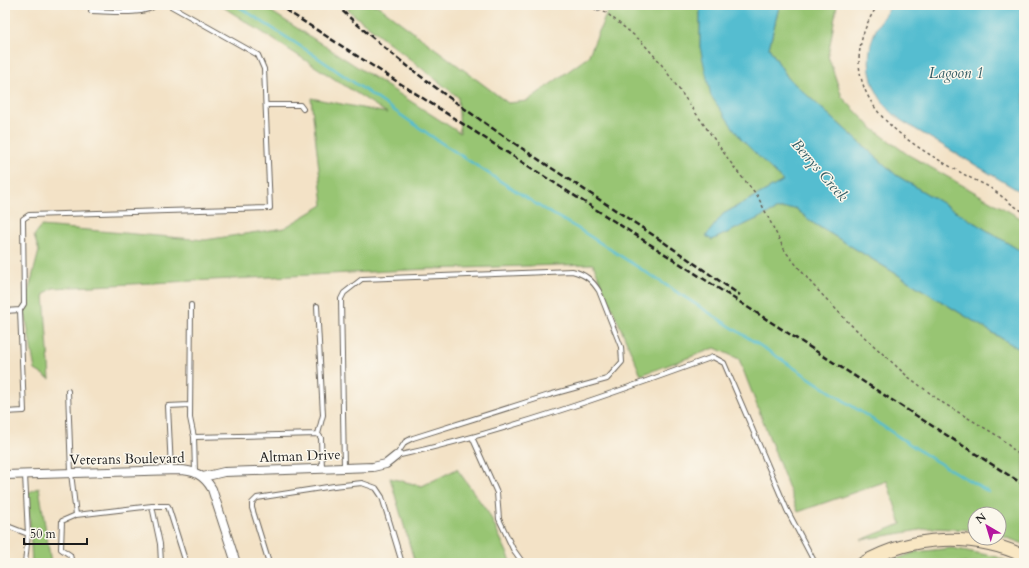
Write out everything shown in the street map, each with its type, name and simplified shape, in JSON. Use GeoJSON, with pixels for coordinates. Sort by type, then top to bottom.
{"type":"FeatureCollection","features":[{"type":"Feature","properties":{"kind":"street","name":"Altman Drive"},"geometry":{"type":"LineString","coordinates":[[202,477],[224,472],[380,466],[392,460],[396,456]]}},
{"type":"Feature","properties":{"kind":"street","name":"Veterans Boulevard"},"geometry":{"type":"LineString","coordinates":[[5,475],[171,470],[195,472],[210,485],[236,563]]}},
{"type":"Feature","properties":{"kind":"street"},"geometry":{"type":"LineString","coordinates":[[863,563],[883,553],[900,547],[926,541],[942,540],[979,542],[1000,547],[1024,556]]}},
{"type":"Feature","properties":{"kind":"lane"},"geometry":{"type":"LineString","coordinates":[[91,11],[143,11],[152,9],[155,5]]}},
{"type":"Feature","properties":{"kind":"lane"},"geometry":{"type":"LineString","coordinates":[[5,412],[24,411],[20,310],[24,304],[23,219],[29,215],[270,208],[264,69],[258,54],[169,5]]}},
{"type":"Feature","properties":{"kind":"lane"},"geometry":{"type":"LineString","coordinates":[[266,105],[300,105],[303,109]]}},
{"type":"Feature","properties":{"kind":"lane"},"geometry":{"type":"LineString","coordinates":[[344,468],[341,299],[344,293],[362,278],[572,271],[581,273],[594,284],[599,291],[622,347],[622,362],[607,379],[549,395],[413,438],[405,442],[396,456]]}},
{"type":"Feature","properties":{"kind":"lane"},"geometry":{"type":"LineString","coordinates":[[191,304],[190,418],[194,437],[195,472]]}},
{"type":"Feature","properties":{"kind":"lane"},"geometry":{"type":"LineString","coordinates":[[317,306],[323,415],[318,434],[321,438],[322,469]]}},
{"type":"Feature","properties":{"kind":"lane"},"geometry":{"type":"LineString","coordinates":[[5,311],[20,310]]}},
{"type":"Feature","properties":{"kind":"lane"},"geometry":{"type":"LineString","coordinates":[[396,456],[472,437],[600,398],[712,357],[724,363],[787,510],[814,563]]}},
{"type":"Feature","properties":{"kind":"lane"},"geometry":{"type":"LineString","coordinates":[[68,391],[71,473],[76,515]]}},
{"type":"Feature","properties":{"kind":"lane"},"geometry":{"type":"LineString","coordinates":[[171,470],[168,406],[190,405]]}},
{"type":"Feature","properties":{"kind":"lane"},"geometry":{"type":"LineString","coordinates":[[194,437],[318,434]]}},
{"type":"Feature","properties":{"kind":"lane"},"geometry":{"type":"LineString","coordinates":[[472,437],[497,493],[499,519],[513,548],[524,563]]}},
{"type":"Feature","properties":{"kind":"lane"},"geometry":{"type":"LineString","coordinates":[[25,475],[28,534],[25,563]]}},
{"type":"Feature","properties":{"kind":"lane"},"geometry":{"type":"LineString","coordinates":[[269,563],[252,508],[252,503],[257,498],[362,483],[376,488],[382,497],[402,563]]}},
{"type":"Feature","properties":{"kind":"lane"},"geometry":{"type":"LineString","coordinates":[[152,506],[160,544],[161,563]]}},
{"type":"Feature","properties":{"kind":"lane"},"geometry":{"type":"LineString","coordinates":[[72,563],[70,555],[61,549],[62,521],[76,515],[152,506],[168,506],[186,563]]}},
{"type":"Feature","properties":{"kind":"lane"},"geometry":{"type":"LineString","coordinates":[[5,525],[28,534]]}},
{"type":"Feature","properties":{"kind":"path"},"geometry":{"type":"LineString","coordinates":[[598,5],[629,30],[659,61],[732,165],[757,195],[785,251],[812,284],[849,323],[907,376],[943,403],[998,436],[1024,459]]}},
{"type":"Feature","properties":{"kind":"path"},"geometry":{"type":"LineString","coordinates":[[878,5],[868,19],[859,52],[860,75],[865,92],[871,103],[885,120],[901,135],[954,168],[989,187],[1024,212]]}},
{"type":"Feature","properties":{"kind":"green space"},"geometry":{"type":"Polygon","coordinates":[[[220,5],[261,5],[460,133],[458,97],[349,11],[347,5],[377,5],[508,103],[527,101],[588,57],[608,10],[602,5],[700,5],[700,47],[741,139],[783,181],[723,214],[712,240],[778,209],[795,208],[813,223],[1024,352],[1024,544],[1007,538],[1007,506],[967,506],[967,530],[931,528],[861,540],[901,524],[887,481],[798,512],[739,359],[715,348],[641,375],[593,264],[429,269],[53,288],[44,294],[50,379],[35,370],[24,308],[39,251],[34,236],[41,226],[205,240],[284,228],[323,205],[311,98],[387,113],[220,5]]]}},
{"type":"Feature","properties":{"kind":"green space"},"geometry":{"type":"Polygon","coordinates":[[[781,5],[837,5],[828,56],[842,97],[872,128],[907,154],[1024,220],[1024,253],[896,175],[788,78],[769,48],[779,7],[781,5]]]}},
{"type":"Feature","properties":{"kind":"green space"},"geometry":{"type":"Polygon","coordinates":[[[457,469],[489,514],[512,563],[415,563],[390,478],[422,486],[457,469]]]}},
{"type":"Feature","properties":{"kind":"green space"},"geometry":{"type":"Polygon","coordinates":[[[39,487],[51,563],[32,563],[28,493],[39,487]]]}},
{"type":"Feature","properties":{"kind":"green space"},"geometry":{"type":"Polygon","coordinates":[[[952,548],[997,557],[1011,563],[887,563],[915,552],[952,548]]]}},
{"type":"Feature","properties":{"kind":"water","name":"Berrys Creek"},"geometry":{"type":"Polygon","coordinates":[[[700,5],[781,5],[779,7],[769,48],[788,78],[896,175],[1024,253],[1024,352],[813,223],[795,208],[778,209],[712,240],[706,236],[723,214],[783,181],[741,139],[711,96],[700,47],[700,5]]]}},
{"type":"Feature","properties":{"kind":"water","name":"Lagoon 1"},"geometry":{"type":"Polygon","coordinates":[[[893,5],[1024,5],[1024,194],[902,121],[888,109],[872,80],[869,65],[870,49],[874,34],[882,19],[893,5]]]}},
{"type":"Feature","properties":{"kind":"waterway"},"geometry":{"type":"LineString","coordinates":[[236,5],[311,53],[440,142],[542,208],[577,228],[767,350],[934,460],[989,492]]}},
{"type":"Feature","properties":{"kind":"railway"},"geometry":{"type":"LineString","coordinates":[[278,5],[1024,485]]}},
{"type":"Feature","properties":{"kind":"railway"},"geometry":{"type":"LineString","coordinates":[[336,5],[407,66],[482,121],[740,295]]}}]}
